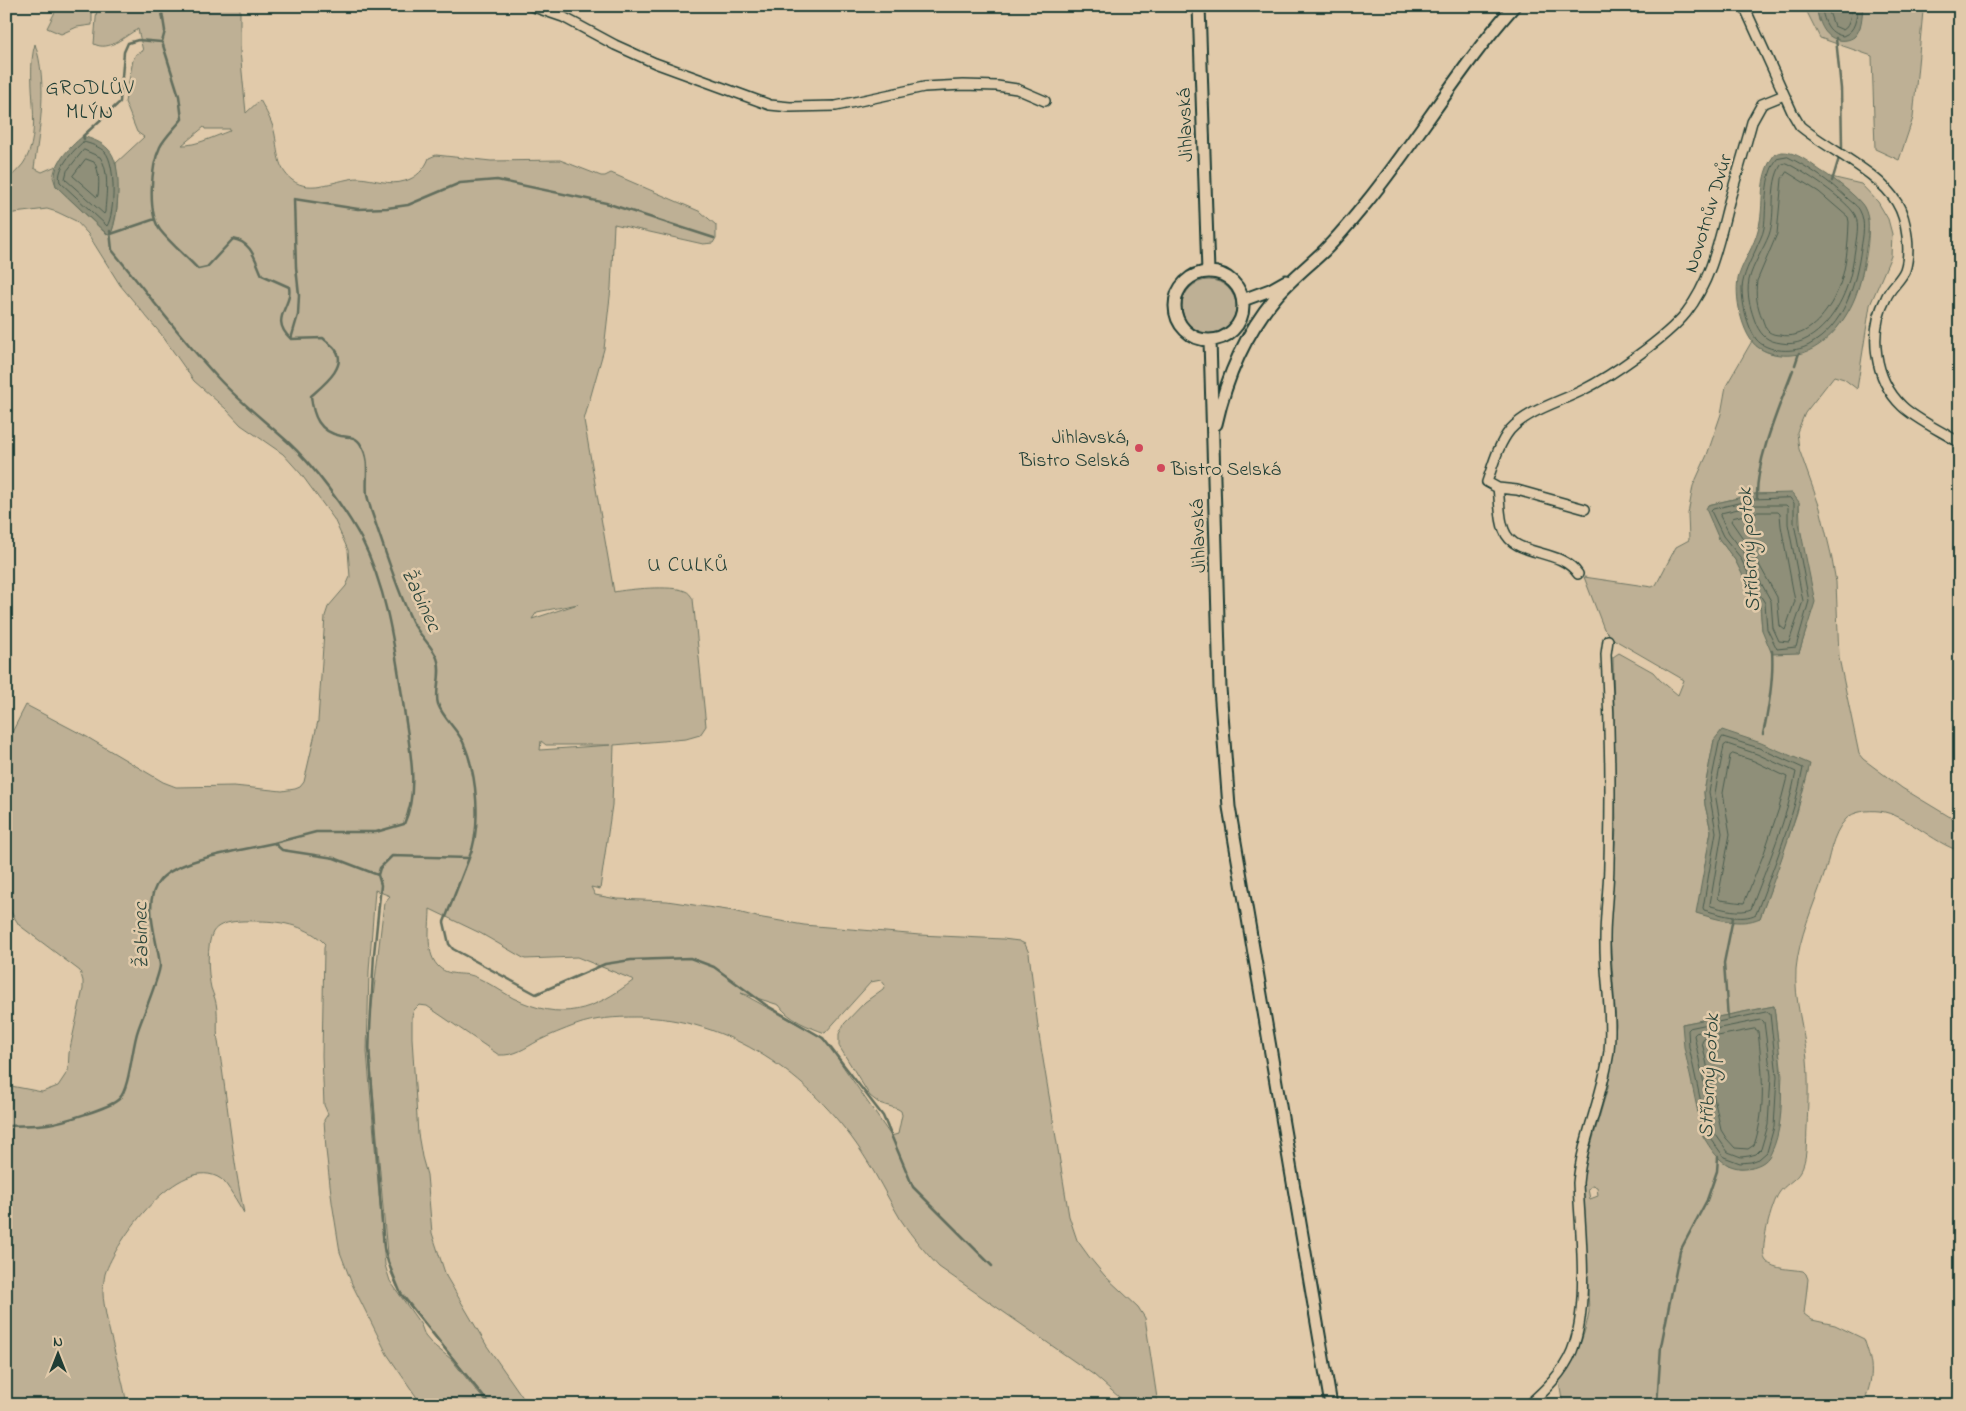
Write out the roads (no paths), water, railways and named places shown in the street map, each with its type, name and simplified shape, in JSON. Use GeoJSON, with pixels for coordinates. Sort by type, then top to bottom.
{"type":"FeatureCollection","features":[{"type":"Feature","properties":{"kind":"main road","name":"Jihlavská"},"geometry":{"type":"LineString","coordinates":[[1199,6],[1208,272]]}},
{"type":"Feature","properties":{"kind":"main road"},"geometry":{"type":"LineString","coordinates":[[1213,452],[1215,430],[1223,396],[1243,348],[1274,299],[1326,249],[1366,203],[1420,133],[1488,35],[1514,6]]}},
{"type":"Feature","properties":{"kind":"main road"},"geometry":{"type":"LineString","coordinates":[[1208,272],[1220,274],[1230,280],[1238,288],[1243,300],[1242,313],[1238,325],[1228,334],[1210,340],[1198,338],[1188,333],[1180,324],[1175,307],[1177,295],[1186,281],[1196,275],[1208,272]]}},
{"type":"Feature","properties":{"kind":"main road"},"geometry":{"type":"LineString","coordinates":[[1243,300],[1270,290],[1300,272]]}},
{"type":"Feature","properties":{"kind":"main road","name":"Jihlavská"},"geometry":{"type":"LineString","coordinates":[[1210,340],[1225,777],[1231,822],[1332,1405]]}},
{"type":"Feature","properties":{"kind":"street"},"geometry":{"type":"LineString","coordinates":[[531,6],[563,17],[614,45],[655,63],[770,105],[790,107],[836,106],[924,87],[962,85],[997,86],[1017,89],[1045,101]]}},
{"type":"Feature","properties":{"kind":"street"},"geometry":{"type":"LineString","coordinates":[[1744,6],[1800,126],[1881,182],[1899,206],[1907,236],[1907,261],[1904,272],[1886,296],[1878,320],[1876,343],[1882,375],[1886,388],[1904,409],[1960,443]]}},
{"type":"Feature","properties":{"kind":"street","name":"Novotnův Dvůr"},"geometry":{"type":"LineString","coordinates":[[1578,574],[1570,564],[1562,560],[1511,542],[1502,525],[1498,488],[1487,482],[1498,451],[1512,429],[1528,417],[1585,390],[1636,356],[1684,315],[1696,300],[1710,270],[1752,122],[1762,104],[1784,95]]}},
{"type":"Feature","properties":{"kind":"street"},"geometry":{"type":"LineString","coordinates":[[1498,488],[1517,490],[1585,509]]}},
{"type":"Feature","properties":{"kind":"street"},"geometry":{"type":"LineString","coordinates":[[1528,1405],[1557,1376],[1571,1353],[1578,1333],[1582,1309],[1578,1183],[1585,1141],[1602,1091],[1609,1050],[1610,1010],[1605,940],[1610,800],[1606,654],[1608,640]]}},
{"type":"Feature","properties":{"kind":"water"},"geometry":{"type":"Polygon","coordinates":[[[1816,6],[1863,6],[1859,31],[1849,40],[1839,40],[1829,36],[1820,23],[1816,6]]]}},
{"type":"Feature","properties":{"kind":"water"},"geometry":{"type":"Polygon","coordinates":[[[83,136],[106,147],[113,156],[116,166],[118,190],[116,215],[111,234],[108,235],[56,186],[55,178],[58,164],[72,146],[83,136]]]}},
{"type":"Feature","properties":{"kind":"water"},"geometry":{"type":"Polygon","coordinates":[[[1781,152],[1792,153],[1802,158],[1845,188],[1864,207],[1868,222],[1868,238],[1862,276],[1847,313],[1833,333],[1824,341],[1803,353],[1792,355],[1767,352],[1753,343],[1740,314],[1737,293],[1739,275],[1758,230],[1765,172],[1775,154],[1781,152]]]}},
{"type":"Feature","properties":{"kind":"water"},"geometry":{"type":"Polygon","coordinates":[[[1792,493],[1799,502],[1799,523],[1815,602],[1799,653],[1772,654],[1762,630],[1760,605],[1735,560],[1719,539],[1706,509],[1708,505],[1755,494],[1792,493]]]}},
{"type":"Feature","properties":{"kind":"water"},"geometry":{"type":"Polygon","coordinates":[[[1722,730],[1761,743],[1810,764],[1787,842],[1760,918],[1745,922],[1728,921],[1696,913],[1711,831],[1704,792],[1714,740],[1722,730]]]}},
{"type":"Feature","properties":{"kind":"water"},"geometry":{"type":"Polygon","coordinates":[[[1774,1006],[1781,1081],[1780,1120],[1777,1138],[1771,1153],[1764,1162],[1746,1168],[1738,1168],[1720,1159],[1703,1136],[1684,1047],[1682,1024],[1774,1006]]]}},
{"type":"Feature","properties":{"kind":"waterway","name":"Žabinec"},"geometry":{"type":"LineString","coordinates":[[6,1126],[43,1125],[64,1121],[114,1103],[123,1094],[136,1037],[160,965],[151,910],[154,889],[169,872],[197,860],[274,843],[282,850],[334,858],[378,875],[380,868],[392,856],[469,858],[476,831],[476,800],[468,755],[463,742],[438,704],[439,664],[437,658],[412,621],[385,552],[367,495],[367,463],[364,451],[355,439],[333,434],[322,427],[313,410],[311,396],[327,381],[336,369],[339,362],[338,355],[334,348],[323,338],[291,339],[284,332],[281,319],[288,301],[289,287],[262,275],[252,252],[245,244],[233,239],[207,267],[198,269],[164,235],[156,222],[152,201],[154,165],[160,147],[182,119],[179,96],[162,42],[165,31],[161,6]]}},
{"type":"Feature","properties":{"kind":"waterway","name":"Stříbrný potok"},"geometry":{"type":"LineString","coordinates":[[1832,181],[1842,148],[1841,89],[1836,38]]}},
{"type":"Feature","properties":{"kind":"waterway"},"geometry":{"type":"LineString","coordinates":[[84,139],[83,136],[120,102],[124,52],[128,43],[138,40],[161,42]]}},
{"type":"Feature","properties":{"kind":"waterway"},"geometry":{"type":"LineString","coordinates":[[291,339],[298,315],[299,295],[296,267],[294,199],[358,209],[387,208],[408,205],[460,183],[497,180],[606,203],[714,238]]}},
{"type":"Feature","properties":{"kind":"waterway"},"geometry":{"type":"LineString","coordinates":[[111,234],[155,219]]}},
{"type":"Feature","properties":{"kind":"waterway"},"geometry":{"type":"LineString","coordinates":[[110,231],[112,250],[204,363],[243,403],[288,442],[328,487],[361,538],[378,579],[384,600],[397,665],[412,767],[409,811],[404,824],[376,832],[316,832],[274,843]]}},
{"type":"Feature","properties":{"kind":"waterway","name":"Stříbrný potok"},"geometry":{"type":"LineString","coordinates":[[1795,365],[1799,353]]}},
{"type":"Feature","properties":{"kind":"waterway","name":"Stříbrný potok"},"geometry":{"type":"LineString","coordinates":[[1757,497],[1760,466],[1793,370]]}},
{"type":"Feature","properties":{"kind":"waterway","name":"Stříbrný potok"},"geometry":{"type":"LineString","coordinates":[[1763,734],[1770,693],[1772,651]]}},
{"type":"Feature","properties":{"kind":"waterway"},"geometry":{"type":"LineString","coordinates":[[469,858],[444,922],[449,944],[453,949],[536,994],[605,964],[631,960],[690,958],[714,967],[766,1005],[823,1038],[883,1116],[913,1187],[992,1266]]}},
{"type":"Feature","properties":{"kind":"waterway"},"geometry":{"type":"LineString","coordinates":[[378,875],[381,885],[374,954],[369,1048],[384,1248],[401,1294],[490,1405]]}},
{"type":"Feature","properties":{"kind":"waterway","name":"Stříbrný potok"},"geometry":{"type":"LineString","coordinates":[[1728,1019],[1724,963],[1733,918]]}},
{"type":"Feature","properties":{"kind":"waterway","name":"Stříbrný potok"},"geometry":{"type":"LineString","coordinates":[[1657,1405],[1661,1346],[1680,1251],[1707,1200],[1717,1171],[1718,1157]]}},
{"type":"Feature","properties":{"kind":"place","name":"Jihlavská, Bistro Selská"},"geometry":{"type":"Point","coordinates":[1139,448]}},
{"type":"Feature","properties":{"kind":"place","name":"Bistro Selská"},"geometry":{"type":"Point","coordinates":[1161,468]}},
{"type":"Feature","properties":{"kind":"district","name":"GRODLŮV MLÝN"},"geometry":{"type":"Point","coordinates":[90,99]}},
{"type":"Feature","properties":{"kind":"district","name":"U CULKŮ"},"geometry":{"type":"Point","coordinates":[688,564]}}]}
